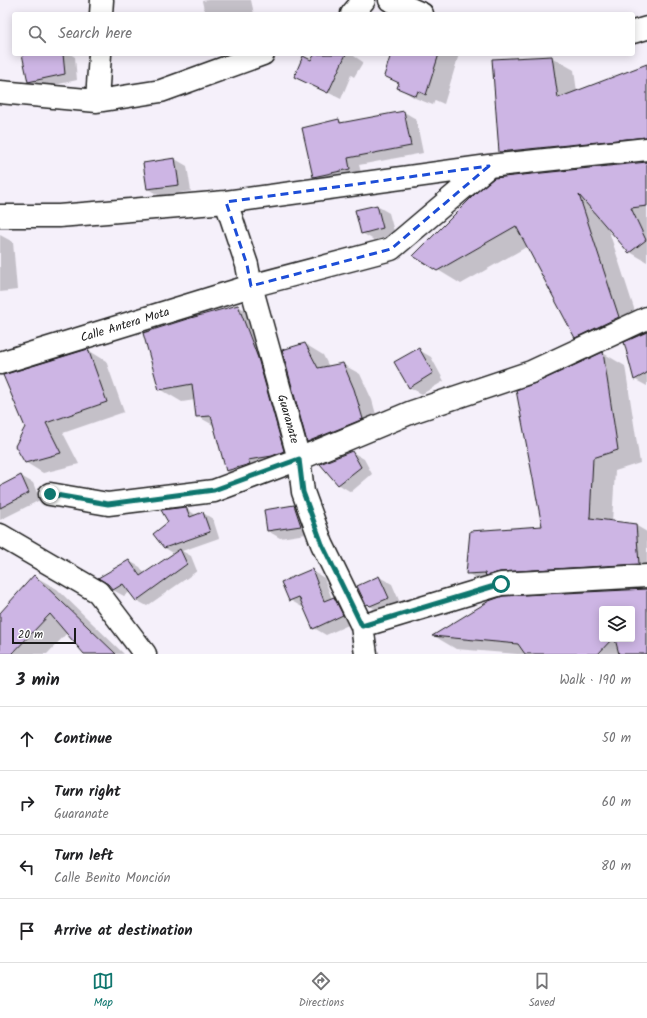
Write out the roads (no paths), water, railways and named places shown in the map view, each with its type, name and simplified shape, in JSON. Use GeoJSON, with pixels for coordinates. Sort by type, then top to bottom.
{"type":"FeatureCollection","features":[{"type":"Feature","properties":{"kind":"street"},"geometry":{"type":"LineString","coordinates":[[101,12],[102,0]]}},
{"type":"Feature","properties":{"kind":"street"},"geometry":{"type":"LineString","coordinates":[[354,12],[364,0]]}},
{"type":"Feature","properties":{"kind":"street"},"geometry":{"type":"LineString","coordinates":[[390,0],[417,12]]}},
{"type":"Feature","properties":{"kind":"street"},"geometry":{"type":"LineString","coordinates":[[635,31],[647,28]]}},
{"type":"Feature","properties":{"kind":"street"},"geometry":{"type":"LineString","coordinates":[[98,101],[100,56]]}},
{"type":"Feature","properties":{"kind":"street"},"geometry":{"type":"LineString","coordinates":[[0,92],[98,101],[161,91],[257,56]]}},
{"type":"Feature","properties":{"kind":"street"},"geometry":{"type":"LineString","coordinates":[[0,216],[59,216],[226,202],[489,166],[647,149]]}},
{"type":"Feature","properties":{"kind":"street","name":"Calle Antera Mota"},"geometry":{"type":"LineString","coordinates":[[0,363],[251,286],[391,249],[489,166]]}},
{"type":"Feature","properties":{"kind":"street","name":"Guaranate"},"geometry":{"type":"LineString","coordinates":[[226,202],[247,265],[251,286],[299,459],[303,492],[322,544],[362,626],[366,654]]}},
{"type":"Feature","properties":{"kind":"street"},"geometry":{"type":"LineString","coordinates":[[50,494],[108,504],[214,490],[299,459],[412,412],[531,372],[647,318]]}},
{"type":"Feature","properties":{"kind":"street"},"geometry":{"type":"LineString","coordinates":[[0,535],[98,592],[145,654]]}},
{"type":"Feature","properties":{"kind":"street"},"geometry":{"type":"LineString","coordinates":[[362,626],[501,584],[647,576]]}}]}
